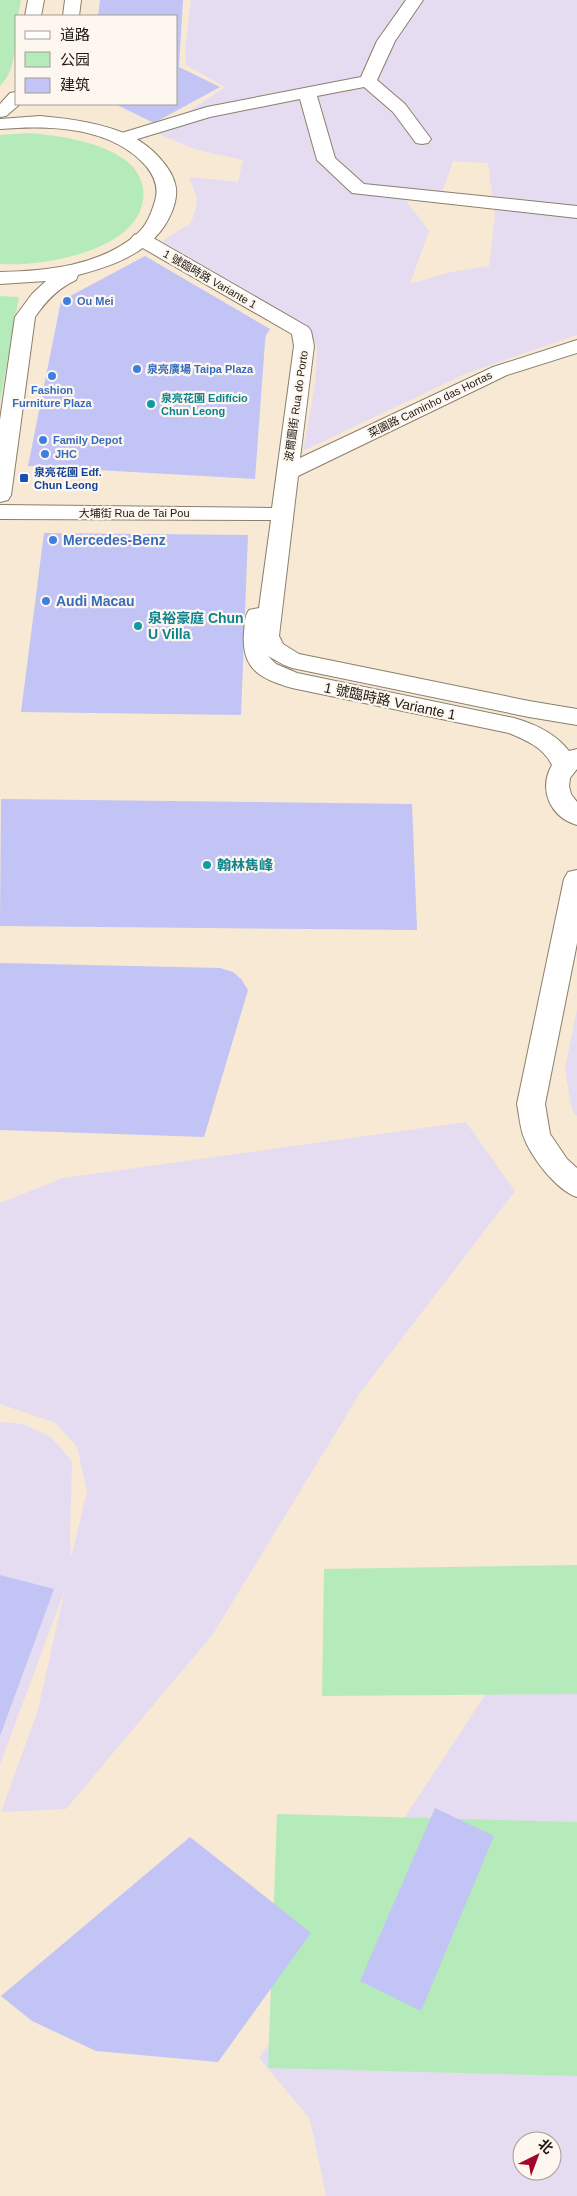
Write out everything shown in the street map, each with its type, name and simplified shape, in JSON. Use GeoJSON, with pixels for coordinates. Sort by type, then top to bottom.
{"type":"FeatureCollection","features":[{"type":"Feature","properties":{"kind":"street"},"geometry":{"type":"LineString","coordinates":[[33,15],[36,0]]}},
{"type":"Feature","properties":{"kind":"street"},"geometry":{"type":"LineString","coordinates":[[71,15],[73,0]]}},
{"type":"Feature","properties":{"kind":"street"},"geometry":{"type":"LineString","coordinates":[[368,81],[386,41],[415,0]]}},
{"type":"Feature","properties":{"kind":"street"},"geometry":{"type":"LineString","coordinates":[[0,124],[38,122],[68,124],[114,137],[207,112],[368,81]]}},
{"type":"Feature","properties":{"kind":"street"},"geometry":{"type":"LineString","coordinates":[[368,81],[399,108],[422,139]]}},
{"type":"Feature","properties":{"kind":"street"},"geometry":{"type":"LineString","coordinates":[[307,92],[326,160],[359,188],[577,212]]}},
{"type":"Feature","properties":{"kind":"street"},"geometry":{"type":"LineString","coordinates":[[0,112],[10,106],[15,98]]}},
{"type":"Feature","properties":{"kind":"street"},"geometry":{"type":"LineString","coordinates":[[0,495],[25,317],[38,297],[60,280],[116,256],[141,239],[153,228],[163,213],[167,195],[164,178],[154,163],[139,150],[84,123],[68,108]]}},
{"type":"Feature","properties":{"kind":"street","name":"1 號臨時路 Variante 1"},"geometry":{"type":"LineString","coordinates":[[141,239],[279,319]]}},
{"type":"Feature","properties":{"kind":"street"},"geometry":{"type":"LineString","coordinates":[[0,278],[39,277],[91,266]]}},
{"type":"Feature","properties":{"kind":"street","name":"波爾圖街 Rua do Porto"},"geometry":{"type":"LineString","coordinates":[[274,649],[267,636],[304,346],[301,331],[279,319]]}},
{"type":"Feature","properties":{"kind":"street","name":"波爾圖街 Rua do Porto"},"geometry":{"type":"LineString","coordinates":[[257,609],[268,514],[292,349],[289,334],[279,319]]}},
{"type":"Feature","properties":{"kind":"street","name":"菜園路 Caminho das Hortas"},"geometry":{"type":"LineString","coordinates":[[287,473],[500,371],[577,346]]}},
{"type":"Feature","properties":{"kind":"street","name":"大埔街 Rua de Tai Pou"},"geometry":{"type":"LineString","coordinates":[[0,512],[268,514]]}},
{"type":"Feature","properties":{"kind":"street","name":"1 號臨時路 Variante 1"},"geometry":{"type":"LineString","coordinates":[[257,609],[254,654],[263,666],[272,673],[292,680],[514,726],[548,742],[560,755],[571,761],[558,775],[556,786],[565,806],[577,818]]}},
{"type":"Feature","properties":{"kind":"street","name":"1 號臨時路 Variante 1"},"geometry":{"type":"LineString","coordinates":[[274,649],[292,660],[520,707],[577,716]]}},
{"type":"Feature","properties":{"kind":"street"},"geometry":{"type":"LineString","coordinates":[[570,1175],[537,1136],[531,1104],[576,888]]}},
{"type":"Feature","properties":{"kind":"shaded area"},"geometry":{"type":"Polygon","coordinates":[[[191,0],[577,0],[577,335],[467,373],[303,451],[315,384],[317,346],[304,326],[162,241],[191,223],[197,204],[196,195],[189,177],[238,182],[243,160],[194,149],[157,133],[225,87],[186,65],[185,49],[191,0]],[[453,161],[442,193],[399,191],[429,231],[410,284],[451,272],[489,266],[495,217],[488,163],[453,161]]]}},
{"type":"Feature","properties":{"kind":"shaded area"},"geometry":{"type":"Polygon","coordinates":[[[577,1009],[577,1116],[572,1110],[565,1070],[577,1009]]]}},
{"type":"Feature","properties":{"kind":"shaded area"},"geometry":{"type":"Polygon","coordinates":[[[466,1122],[515,1191],[360,1393],[213,1634],[66,1809],[1,1812],[38,1710],[65,1589],[0,1765],[0,1422],[23,1424],[51,1437],[72,1461],[71,1558],[87,1491],[77,1447],[56,1423],[0,1404],[0,1203],[63,1178],[466,1122]]]}},
{"type":"Feature","properties":{"kind":"shaded area"},"geometry":{"type":"Polygon","coordinates":[[[577,1620],[577,2196],[326,2196],[310,2119],[259,2058],[329,1956],[410,1809],[491,1686],[577,1620]]]}},
{"type":"Feature","properties":{"kind":"green space"},"geometry":{"type":"Polygon","coordinates":[[[0,0],[21,0],[18,15],[15,15],[13,63],[10,72],[0,86],[0,0]]]}},
{"type":"Feature","properties":{"kind":"green space"},"geometry":{"type":"Polygon","coordinates":[[[29,133],[85,142],[105,149],[122,158],[136,170],[143,186],[142,205],[134,221],[121,234],[103,245],[82,253],[38,263],[0,264],[0,135],[29,133]]]}},
{"type":"Feature","properties":{"kind":"green space"},"geometry":{"type":"Polygon","coordinates":[[[0,296],[19,297],[0,402],[0,296]]]}},
{"type":"Feature","properties":{"kind":"green space"},"geometry":{"type":"Polygon","coordinates":[[[577,1565],[577,1694],[322,1696],[324,1569],[577,1565]]]}},
{"type":"Feature","properties":{"kind":"green space"},"geometry":{"type":"Polygon","coordinates":[[[277,1814],[577,1822],[577,2076],[268,2068],[277,1814]]]}},
{"type":"Feature","properties":{"kind":"building"},"geometry":{"type":"Polygon","coordinates":[[[100,0],[183,0],[179,67],[220,87],[154,123],[117,105],[178,105],[178,15],[98,15],[100,0]]]}},
{"type":"Feature","properties":{"kind":"building","name":"泉亮花園 Edifício Chun Leong"},"geometry":{"type":"Polygon","coordinates":[[[145,256],[270,329],[266,335],[265,342],[255,479],[28,466],[61,301],[145,256]]]}},
{"type":"Feature","properties":{"kind":"building","name":"泉裕豪庭 Chun U Villa"},"geometry":{"type":"Polygon","coordinates":[[[44,533],[248,535],[241,715],[21,712],[44,533]]]}},
{"type":"Feature","properties":{"kind":"building","name":"翰林雋峰"},"geometry":{"type":"Polygon","coordinates":[[[1,799],[412,804],[417,930],[0,926],[1,799]]]}},
{"type":"Feature","properties":{"kind":"building"},"geometry":{"type":"Polygon","coordinates":[[[0,963],[220,968],[233,972],[241,979],[248,990],[204,1137],[0,1130],[0,963]]]}},
{"type":"Feature","properties":{"kind":"building"},"geometry":{"type":"Polygon","coordinates":[[[0,1575],[54,1589],[0,1736],[0,1575]]]}},
{"type":"Feature","properties":{"kind":"building"},"geometry":{"type":"Polygon","coordinates":[[[435,1808],[494,1836],[421,2011],[360,1981],[435,1808]]]}},
{"type":"Feature","properties":{"kind":"building"},"geometry":{"type":"Polygon","coordinates":[[[190,1837],[311,1933],[218,2062],[96,2051],[32,2021],[1,1996],[190,1837]]]}},
{"type":"Feature","properties":{"kind":"place","name":"Ou Mei"},"geometry":{"type":"Point","coordinates":[67,301]}},
{"type":"Feature","properties":{"kind":"place","name":"泉亮廣場 Taipa Plaza"},"geometry":{"type":"Point","coordinates":[137,369]}},
{"type":"Feature","properties":{"kind":"place","name":"Fashion Furniture Plaza"},"geometry":{"type":"Point","coordinates":[52,376]}},
{"type":"Feature","properties":{"kind":"place","name":"泉亮花園 Edifício Chun Leong"},"geometry":{"type":"Point","coordinates":[151,404]}},
{"type":"Feature","properties":{"kind":"place","name":"Family Depot"},"geometry":{"type":"Point","coordinates":[43,440]}},
{"type":"Feature","properties":{"kind":"place","name":"JHC"},"geometry":{"type":"Point","coordinates":[45,454]}},
{"type":"Feature","properties":{"kind":"place","name":"泉亮花園 Edf. Chun Leong"},"geometry":{"type":"Point","coordinates":[24,478]}},
{"type":"Feature","properties":{"kind":"place","name":"Mercedes-Benz"},"geometry":{"type":"Point","coordinates":[53,540]}},
{"type":"Feature","properties":{"kind":"place","name":"Audi Macau"},"geometry":{"type":"Point","coordinates":[46,601]}},
{"type":"Feature","properties":{"kind":"place","name":"泉裕豪庭 Chun U Villa"},"geometry":{"type":"Point","coordinates":[138,626]}},
{"type":"Feature","properties":{"kind":"place","name":"翰林雋峰"},"geometry":{"type":"Point","coordinates":[207,865]}}]}
